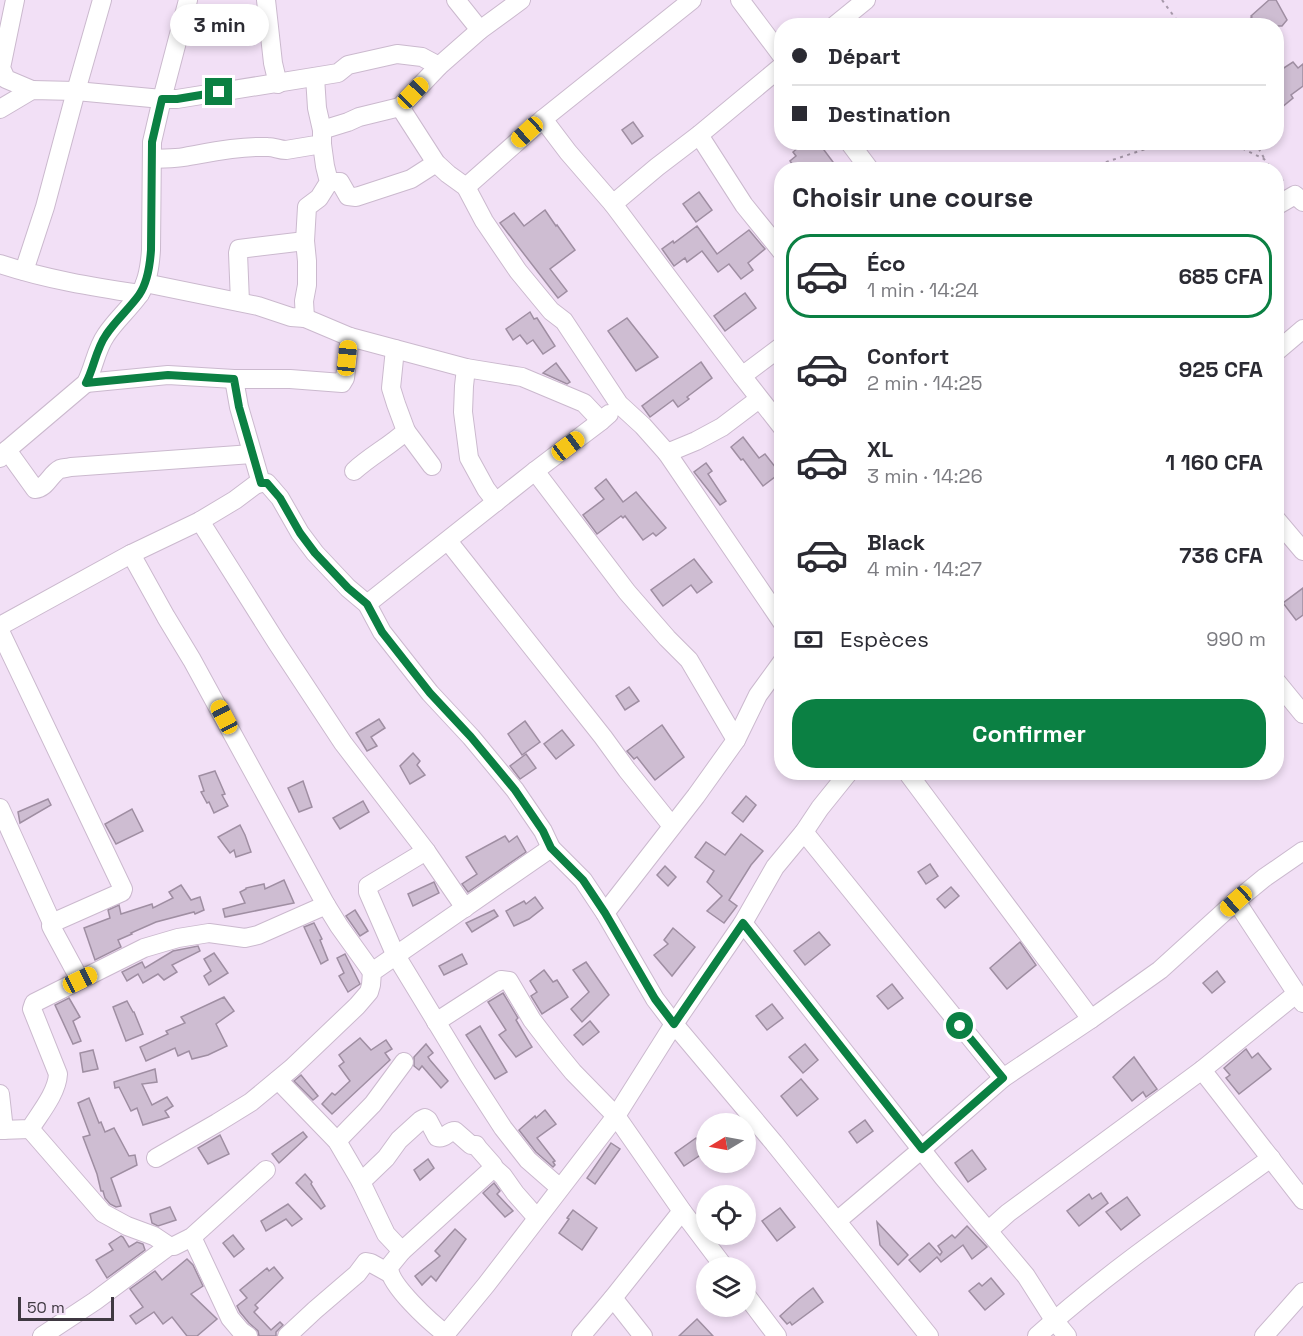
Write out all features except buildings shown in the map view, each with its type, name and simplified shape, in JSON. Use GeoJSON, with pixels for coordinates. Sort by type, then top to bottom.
{"type":"FeatureCollection","features":[{"type":"Feature","properties":{"kind":"street"},"geometry":{"type":"LineString","coordinates":[[15,0],[5,23],[1,68],[6,79],[32,90],[177,99],[338,73],[348,66],[397,54],[422,57],[439,66]]}},
{"type":"Feature","properties":{"kind":"street"},"geometry":{"type":"LineString","coordinates":[[24,271],[45,207],[102,0]]}},
{"type":"Feature","properties":{"kind":"street"},"geometry":{"type":"LineString","coordinates":[[188,0],[152,142],[150,266],[142,289],[105,335],[86,383],[4,454],[35,489],[42,488],[60,469],[71,467],[252,454]]}},
{"type":"Feature","properties":{"kind":"street"},"geometry":{"type":"LineString","coordinates":[[266,0],[273,63],[278,84]]}},
{"type":"Feature","properties":{"kind":"street"},"geometry":{"type":"LineString","coordinates":[[456,0],[480,30]]}},
{"type":"Feature","properties":{"kind":"street"},"geometry":{"type":"LineString","coordinates":[[152,159],[265,147],[286,150],[322,137],[358,117],[400,107],[439,66],[480,30],[521,0]]}},
{"type":"Feature","properties":{"kind":"street"},"geometry":{"type":"LineString","coordinates":[[466,187],[543,119],[692,0]]}},
{"type":"Feature","properties":{"kind":"street"},"geometry":{"type":"LineString","coordinates":[[740,0],[774,45]]}},
{"type":"Feature","properties":{"kind":"street"},"geometry":{"type":"LineString","coordinates":[[844,18],[866,0]]}},
{"type":"Feature","properties":{"kind":"street"},"geometry":{"type":"LineString","coordinates":[[613,204],[774,73]]}},
{"type":"Feature","properties":{"kind":"street"},"geometry":{"type":"LineString","coordinates":[[305,318],[307,207],[319,198],[329,182],[317,108],[315,77]]}},
{"type":"Feature","properties":{"kind":"street"},"geometry":{"type":"LineString","coordinates":[[0,109],[32,90]]}},
{"type":"Feature","properties":{"kind":"street"},"geometry":{"type":"LineString","coordinates":[[400,107],[410,126],[436,163],[466,187],[484,221],[518,270],[551,311],[564,321],[619,404],[667,453],[774,610]]}},
{"type":"Feature","properties":{"kind":"street"},"geometry":{"type":"LineString","coordinates":[[543,119],[613,204],[774,418]]}},
{"type":"Feature","properties":{"kind":"street"},"geometry":{"type":"LineString","coordinates":[[699,135],[744,204],[774,242]]}},
{"type":"Feature","properties":{"kind":"street"},"geometry":{"type":"LineString","coordinates":[[329,182],[340,182],[348,196],[356,197],[411,178],[436,163]]}},
{"type":"Feature","properties":{"kind":"street"},"geometry":{"type":"LineString","coordinates":[[1284,201],[1295,195],[1303,202]]}},
{"type":"Feature","properties":{"kind":"street"},"geometry":{"type":"LineString","coordinates":[[240,302],[239,249],[305,241]]}},
{"type":"Feature","properties":{"kind":"street"},"geometry":{"type":"LineString","coordinates":[[0,264],[95,287],[142,289],[240,302],[305,318],[350,337],[466,368],[522,377],[584,403],[601,421]]}},
{"type":"Feature","properties":{"kind":"street"},"geometry":{"type":"LineString","coordinates":[[1284,345],[1303,329]]}},
{"type":"Feature","properties":{"kind":"street"},"geometry":{"type":"LineString","coordinates":[[86,383],[168,375],[342,383],[345,378],[350,337]]}},
{"type":"Feature","properties":{"kind":"street"},"geometry":{"type":"LineString","coordinates":[[395,349],[391,388],[406,431],[432,466]]}},
{"type":"Feature","properties":{"kind":"street"},"geometry":{"type":"LineString","coordinates":[[742,376],[774,352]]}},
{"type":"Feature","properties":{"kind":"street"},"geometry":{"type":"LineString","coordinates":[[466,368],[463,412],[469,458],[496,502]]}},
{"type":"Feature","properties":{"kind":"street"},"geometry":{"type":"LineString","coordinates":[[234,379],[239,407],[261,483]]}},
{"type":"Feature","properties":{"kind":"street"},"geometry":{"type":"LineString","coordinates":[[667,453],[722,427],[759,399]]}},
{"type":"Feature","properties":{"kind":"street"},"geometry":{"type":"LineString","coordinates":[[367,604],[601,421],[619,404]]}},
{"type":"Feature","properties":{"kind":"street"},"geometry":{"type":"LineString","coordinates":[[354,471],[406,431]]}},
{"type":"Feature","properties":{"kind":"street"},"geometry":{"type":"LineString","coordinates":[[535,471],[627,592],[689,660],[736,740]]}},
{"type":"Feature","properties":{"kind":"street"},"geometry":{"type":"LineString","coordinates":[[0,626],[131,554],[200,522],[255,485],[267,483],[280,498],[300,533],[315,553],[348,588],[367,604],[382,632],[430,693],[471,737],[515,790],[543,831],[551,848],[583,880],[655,999],[674,1024],[774,1143],[929,1336]]}},
{"type":"Feature","properties":{"kind":"street"},"geometry":{"type":"LineString","coordinates":[[200,522],[342,743],[426,851],[465,908]]}},
{"type":"Feature","properties":{"kind":"street"},"geometry":{"type":"LineString","coordinates":[[1284,528],[1303,551]]}},
{"type":"Feature","properties":{"kind":"street"},"geometry":{"type":"LineString","coordinates":[[448,541],[672,826]]}},
{"type":"Feature","properties":{"kind":"street"},"geometry":{"type":"LineString","coordinates":[[131,554],[192,660],[326,905],[372,972],[369,992],[357,1006],[278,1080],[234,1113],[156,1158]]}},
{"type":"Feature","properties":{"kind":"street"},"geometry":{"type":"LineString","coordinates":[[0,631],[123,889],[122,892],[52,923]]}},
{"type":"Feature","properties":{"kind":"street"},"geometry":{"type":"LineString","coordinates":[[605,913],[736,740],[758,695],[774,673]]}},
{"type":"Feature","properties":{"kind":"street"},"geometry":{"type":"LineString","coordinates":[[1284,691],[1302,712]]}},
{"type":"Feature","properties":{"kind":"street"},"geometry":{"type":"LineString","coordinates":[[287,1336],[357,1274],[366,1262],[389,1273],[406,1296],[445,1335],[616,1116],[674,1024],[743,923],[775,867],[843,780]]}},
{"type":"Feature","properties":{"kind":"street"},"geometry":{"type":"LineString","coordinates":[[913,780],[1091,1019]]}},
{"type":"Feature","properties":{"kind":"street"},"geometry":{"type":"LineString","coordinates":[[0,808],[52,923],[51,926],[80,980]]}},
{"type":"Feature","properties":{"kind":"street"},"geometry":{"type":"LineString","coordinates":[[804,832],[1003,1078]]}},
{"type":"Feature","properties":{"kind":"street"},"geometry":{"type":"LineString","coordinates":[[372,972],[551,848]]}},
{"type":"Feature","properties":{"kind":"street"},"geometry":{"type":"LineString","coordinates":[[426,851],[368,886],[368,892],[395,954],[503,1128],[528,1160],[560,1188]]}},
{"type":"Feature","properties":{"kind":"street"},"geometry":{"type":"LineString","coordinates":[[837,1221],[1003,1078],[1160,970],[1236,901],[1303,851]]}},
{"type":"Feature","properties":{"kind":"street"},"geometry":{"type":"LineString","coordinates":[[989,1230],[1008,1213],[1300,998],[1236,901]]}},
{"type":"Feature","properties":{"kind":"street"},"geometry":{"type":"LineString","coordinates":[[30,1129],[57,1083],[58,1074],[32,1009],[34,1003],[144,948],[178,938],[209,933],[245,938],[258,935],[326,905]]}},
{"type":"Feature","properties":{"kind":"street"},"geometry":{"type":"LineString","coordinates":[[743,923],[944,1177],[1026,1276],[1067,1336]]}},
{"type":"Feature","properties":{"kind":"street"},"geometry":{"type":"LineString","coordinates":[[436,1022],[501,980],[509,981],[532,1020],[573,1072],[616,1116],[717,1257]]}},
{"type":"Feature","properties":{"kind":"street"},"geometry":{"type":"LineString","coordinates":[[337,1141],[373,1104],[404,1062]]}},
{"type":"Feature","properties":{"kind":"street"},"geometry":{"type":"LineString","coordinates":[[1202,1070],[1303,1200]]}},
{"type":"Feature","properties":{"kind":"street"},"geometry":{"type":"LineString","coordinates":[[278,1080],[337,1141],[361,1182],[386,1234],[402,1251]]}},
{"type":"Feature","properties":{"kind":"street"},"geometry":{"type":"LineString","coordinates":[[0,1094],[2,1130],[30,1129]]}},
{"type":"Feature","properties":{"kind":"street"},"geometry":{"type":"LineString","coordinates":[[361,1182],[386,1158],[399,1140],[424,1118],[428,1120],[437,1137],[440,1138],[455,1131],[471,1145],[476,1145],[537,1218]]}},
{"type":"Feature","properties":{"kind":"street"},"geometry":{"type":"LineString","coordinates":[[30,1129],[103,1214],[154,1236],[169,1246]]}},
{"type":"Feature","properties":{"kind":"street"},"geometry":{"type":"LineString","coordinates":[[1037,1336],[1126,1263],[1271,1158]]}},
{"type":"Feature","properties":{"kind":"street"},"geometry":{"type":"LineString","coordinates":[[389,1273],[389,1268],[402,1251],[493,1167]]}},
{"type":"Feature","properties":{"kind":"street"},"geometry":{"type":"LineString","coordinates":[[42,1336],[95,1301],[169,1246],[192,1238],[266,1170]]}},
{"type":"Feature","properties":{"kind":"street"},"geometry":{"type":"LineString","coordinates":[[580,1336],[682,1211]]}},
{"type":"Feature","properties":{"kind":"street"},"geometry":{"type":"LineString","coordinates":[[192,1238],[230,1318],[248,1336]]}},
{"type":"Feature","properties":{"kind":"street"},"geometry":{"type":"LineString","coordinates":[[1264,1336],[1303,1292]]}},
{"type":"Feature","properties":{"kind":"street"},"geometry":{"type":"LineString","coordinates":[[613,1298],[643,1336]]}},
{"type":"Feature","properties":{"kind":"street"},"geometry":{"type":"LineString","coordinates":[[756,1308],[777,1336]]}},
{"type":"Feature","properties":{"kind":"path"},"geometry":{"type":"LineString","coordinates":[[1162,0],[1175,18]]}},
{"type":"Feature","properties":{"kind":"path"},"geometry":{"type":"LineString","coordinates":[[1106,162],[1143,150]]}},
{"type":"Feature","properties":{"kind":"path"},"geometry":{"type":"LineString","coordinates":[[1245,150],[1264,159]]}},
{"type":"Feature","properties":{"kind":"path"},"geometry":{"type":"LineString","coordinates":[[1259,150],[1266,162]]}},
{"type":"Feature","properties":{"kind":"route"},"geometry":{"type":"LineString","coordinates":[[219,92],[177,99],[162,99],[152,142],[150,266],[140,294],[105,335],[86,383],[168,375],[234,379],[239,407],[261,483],[267,483],[280,498],[300,533],[315,553],[348,588],[367,604],[382,632],[430,693],[471,737],[515,790],[543,831],[551,848],[583,880],[655,999],[674,1024],[743,923],[922,1149],[1003,1078],[960,1026]]}}]}
